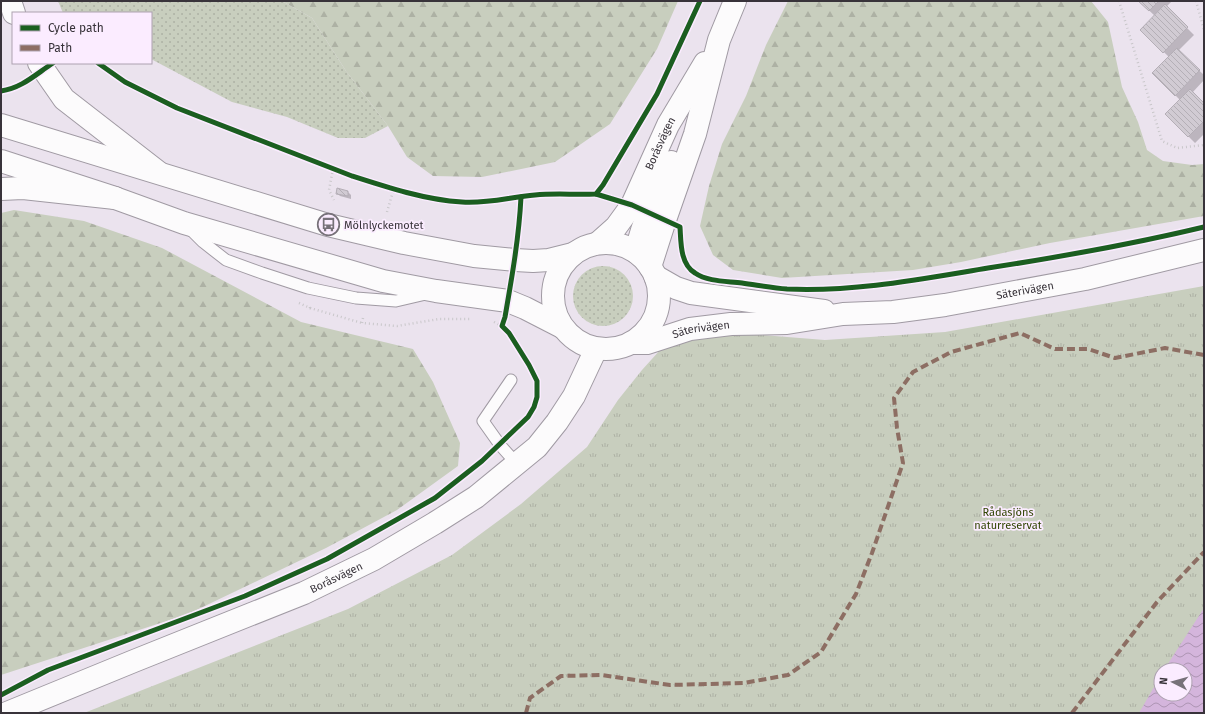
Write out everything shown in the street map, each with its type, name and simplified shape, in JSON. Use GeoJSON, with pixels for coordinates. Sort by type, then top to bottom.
{"type":"FeatureCollection","features":[{"type":"Feature","properties":{"kind":"main road"},"geometry":{"type":"LineString","coordinates":[[10,1],[14,12]]}},
{"type":"Feature","properties":{"kind":"main road","name":"Boråsvägen"},"geometry":{"type":"LineString","coordinates":[[598,243],[616,227],[632,204],[668,125],[718,40],[735,1]]}},
{"type":"Feature","properties":{"kind":"main road","name":"Boråsvägen"},"geometry":{"type":"LineString","coordinates":[[647,265],[665,220],[695,134],[703,96],[718,40]]}},
{"type":"Feature","properties":{"kind":"main road"},"geometry":{"type":"LineString","coordinates":[[40,64],[64,99],[158,172]]}},
{"type":"Feature","properties":{"kind":"main road"},"geometry":{"type":"LineString","coordinates":[[1,125],[328,225],[404,243],[474,256],[515,260],[544,260],[573,254]]}},
{"type":"Feature","properties":{"kind":"main road"},"geometry":{"type":"LineString","coordinates":[[1,161],[114,198],[184,223],[383,281],[436,291],[508,301],[562,327],[577,341],[596,349],[614,349],[631,343],[640,338],[652,323],[656,314],[659,295],[658,285],[647,265],[618,244],[598,243],[580,249],[573,254],[559,269],[553,288],[552,298],[554,308],[562,327]]}},
{"type":"Feature","properties":{"kind":"main road"},"geometry":{"type":"LineString","coordinates":[[1,189],[23,188],[114,198]]}},
{"type":"Feature","properties":{"kind":"main road","name":"Säterivägen"},"geometry":{"type":"LineString","coordinates":[[631,343],[647,343],[690,329],[731,324],[786,323],[843,314],[893,312],[945,305],[1084,280],[1204,250]]}},
{"type":"Feature","properties":{"kind":"main road","name":"Säterivägen"},"geometry":{"type":"LineString","coordinates":[[647,265],[676,288],[691,293],[843,314]]}},
{"type":"Feature","properties":{"kind":"main road","name":"Boråsvägen"},"geometry":{"type":"LineString","coordinates":[[7,713],[304,593],[374,559],[435,523],[476,497],[537,447],[557,422],[574,396],[596,349]]}},
{"type":"Feature","properties":{"kind":"lane"},"geometry":{"type":"LineString","coordinates":[[511,380],[483,421],[517,464]]}},
{"type":"Feature","properties":{"kind":"path"},"geometry":{"type":"LineString","coordinates":[[1119,1],[1162,141],[1177,148],[1204,145]]}},
{"type":"Feature","properties":{"kind":"path"},"geometry":{"type":"LineString","coordinates":[[1196,1],[1204,30]]}},
{"type":"Feature","properties":{"kind":"path"},"geometry":{"type":"LineString","coordinates":[[333,169],[329,190],[334,200]]}},
{"type":"Feature","properties":{"kind":"path"},"geometry":{"type":"LineString","coordinates":[[387,212],[394,188]]}},
{"type":"Feature","properties":{"kind":"path"},"geometry":{"type":"LineString","coordinates":[[310,308],[362,323],[397,326],[438,319],[478,319]]}},
{"type":"Feature","properties":{"kind":"path"},"geometry":{"type":"LineString","coordinates":[[362,323],[363,318]]}},
{"type":"Feature","properties":{"kind":"path"},"geometry":{"type":"LineString","coordinates":[[492,321],[502,326]]}},
{"type":"Feature","properties":{"kind":"green space"},"geometry":{"type":"Polygon","coordinates":[[[58,1],[282,1],[312,18],[346,71],[388,126],[365,138],[338,138],[287,117],[232,102],[152,60],[152,12],[63,12],[58,1]]]}},
{"type":"Feature","properties":{"kind":"green space"},"geometry":{"type":"Polygon","coordinates":[[[282,1],[678,1],[657,49],[610,124],[555,162],[482,177],[433,176],[407,157],[388,126],[346,71],[312,18],[282,1]]]}},
{"type":"Feature","properties":{"kind":"green space"},"geometry":{"type":"Polygon","coordinates":[[[788,1],[1091,1],[1108,22],[1122,87],[1138,122],[1147,150],[1163,161],[1192,165],[1204,164],[1204,216],[1050,243],[961,262],[913,270],[782,278],[733,270],[713,255],[700,226],[709,186],[722,144],[746,96],[766,45],[788,1]]]}},
{"type":"Feature","properties":{"kind":"green space"},"geometry":{"type":"Polygon","coordinates":[[[14,210],[84,221],[162,248],[301,322],[413,349],[433,382],[460,443],[458,466],[397,510],[326,548],[188,614],[1,675],[1,213],[14,210]]]}},
{"type":"Feature","properties":{"kind":"green space"},"geometry":{"type":"Polygon","coordinates":[[[603,266],[619,271],[624,275],[628,280],[633,296],[628,312],[624,317],[619,321],[603,326],[587,321],[582,317],[578,312],[573,296],[578,280],[582,275],[587,271],[603,266]]]}},
{"type":"Feature","properties":{"kind":"green space","name":"Rådasjöns naturreservat"},"geometry":{"type":"Polygon","coordinates":[[[1204,286],[1204,713],[84,713],[348,609],[452,555],[521,504],[587,447],[618,400],[661,349],[690,336],[736,333],[825,340],[945,332],[1204,286]]]}},
{"type":"Feature","properties":{"kind":"water"},"geometry":{"type":"Polygon","coordinates":[[[1204,608],[1204,713],[1139,713],[1153,689],[1153,702],[1193,702],[1193,662],[1169,662],[1204,608]]]}},
{"type":"Feature","properties":{"kind":"building"},"geometry":{"type":"Polygon","coordinates":[[[1138,1],[1159,1],[1149,11],[1138,1]]]}},
{"type":"Feature","properties":{"kind":"building"},"geometry":{"type":"Polygon","coordinates":[[[1165,4],[1188,27],[1163,53],[1140,30],[1165,4]]]}},
{"type":"Feature","properties":{"kind":"building"},"geometry":{"type":"Polygon","coordinates":[[[1177,48],[1200,70],[1175,96],[1152,73],[1177,48]]]}},
{"type":"Feature","properties":{"kind":"building"},"geometry":{"type":"Polygon","coordinates":[[[1190,89],[1204,103],[1204,121],[1188,137],[1165,114],[1190,89]]]}},
{"type":"Feature","properties":{"kind":"building"},"geometry":{"type":"Polygon","coordinates":[[[337,188],[348,191],[348,196],[336,194],[337,188]]]}},
{"type":"Feature","properties":{"kind":"marked path"},"geometry":{"type":"LineString","coordinates":[[526,713],[530,698],[561,676],[601,675],[670,685],[744,683],[788,675],[821,652],[856,594],[872,553],[903,463],[894,398],[913,372],[951,352],[1020,333],[1055,349],[1088,349],[1115,358],[1165,348],[1204,355]]}},
{"type":"Feature","properties":{"kind":"marked path"},"geometry":{"type":"LineString","coordinates":[[1072,713],[1157,602],[1204,552]]}},
{"type":"Feature","properties":{"kind":"cycle path"},"geometry":{"type":"LineString","coordinates":[[99,64],[125,82],[177,108],[352,176],[406,192],[434,199],[471,202],[543,194],[596,194],[603,185],[657,94],[700,1]]}},
{"type":"Feature","properties":{"kind":"cycle path"},"geometry":{"type":"LineString","coordinates":[[1,91],[22,84],[52,64]]}},
{"type":"Feature","properties":{"kind":"cycle path"},"geometry":{"type":"LineString","coordinates":[[596,194],[632,205],[680,227],[681,246],[686,264],[700,276],[718,281],[787,289],[838,289],[888,284],[1096,250],[1204,227]]}},
{"type":"Feature","properties":{"kind":"cycle path"},"geometry":{"type":"LineString","coordinates":[[1,695],[48,670],[245,596],[327,559],[435,498],[482,461],[528,417],[534,407],[537,397],[537,381],[509,333],[502,326],[505,317],[515,257],[521,197]]}},
{"type":"Feature","properties":{"kind":"place","name":"Mölnlyckemotet"},"geometry":{"type":"Point","coordinates":[328,225]}}]}
